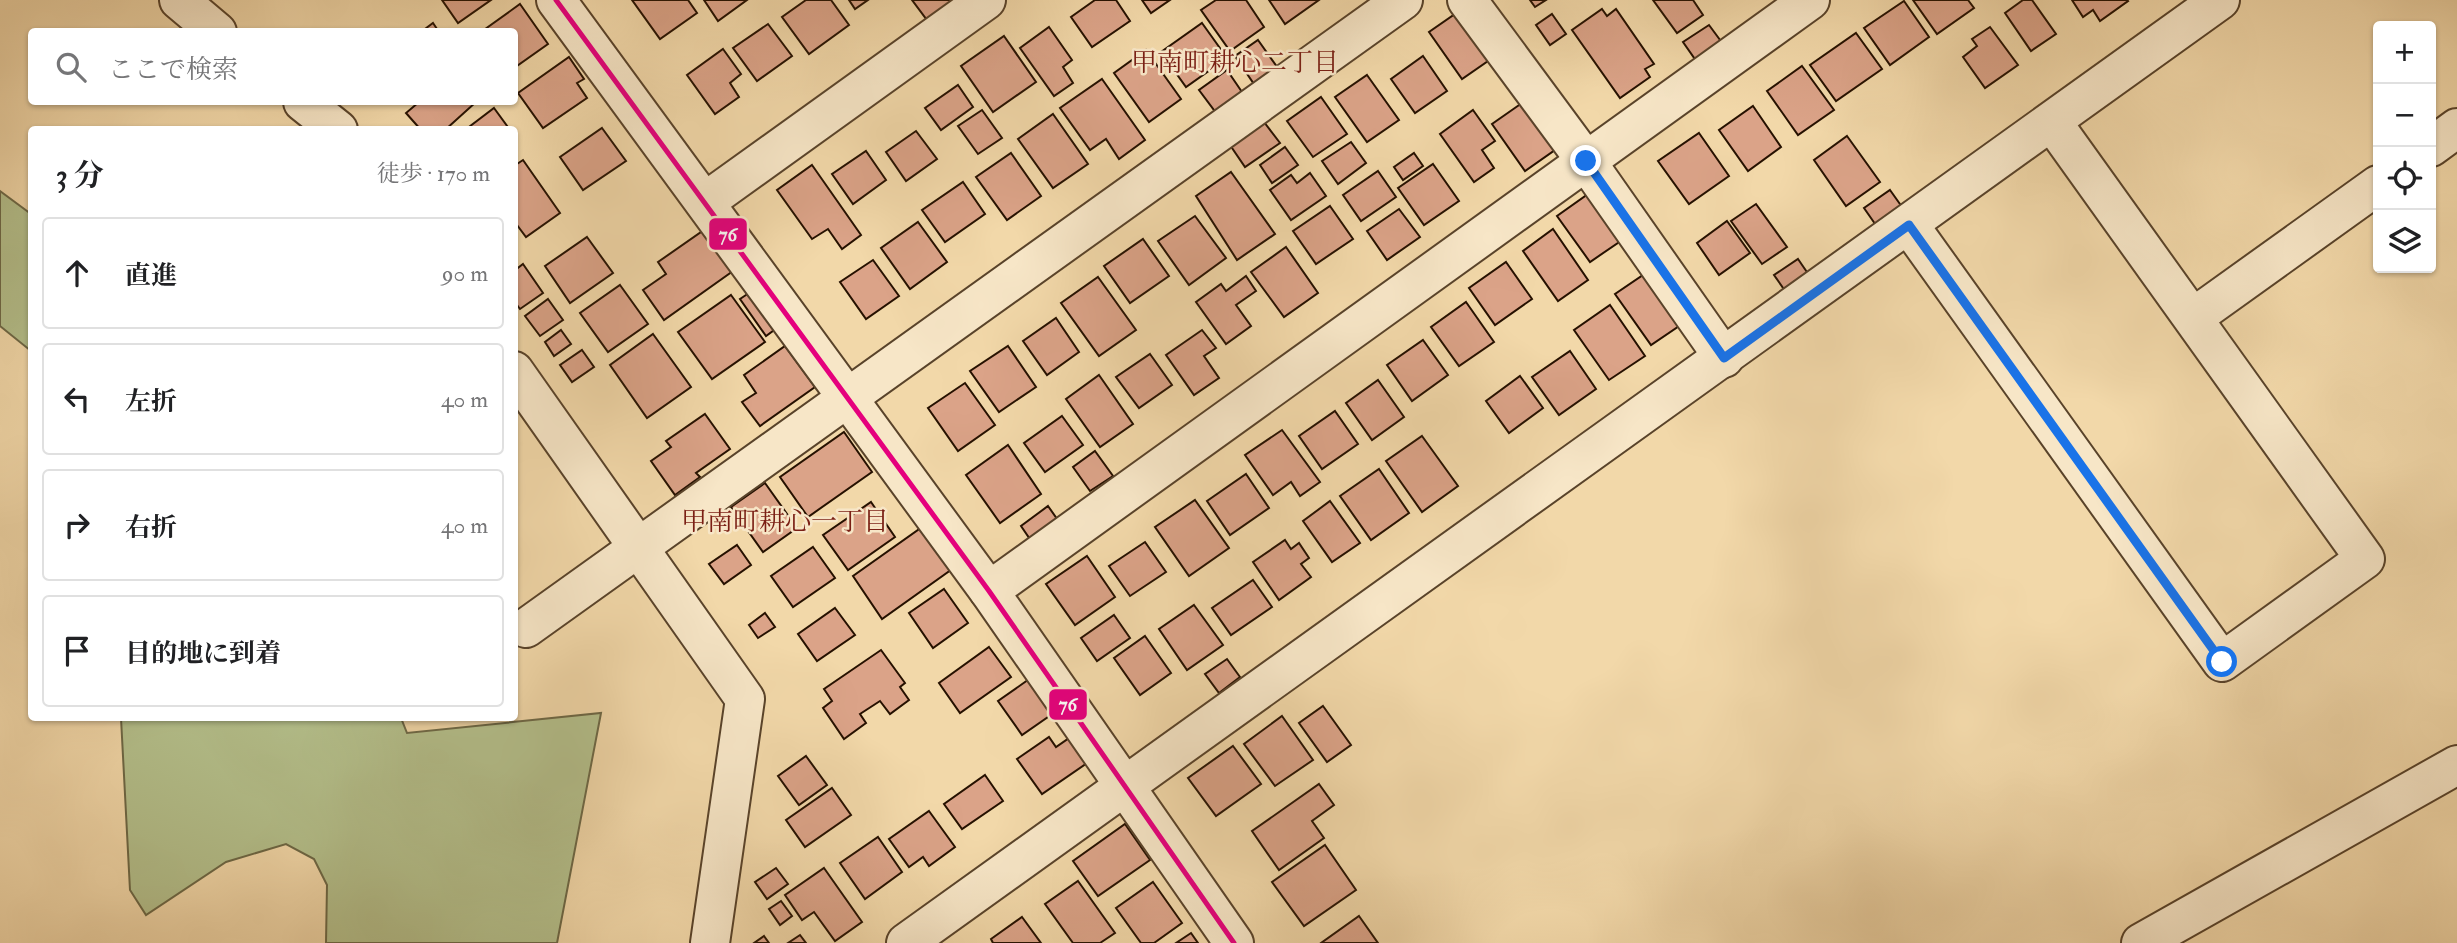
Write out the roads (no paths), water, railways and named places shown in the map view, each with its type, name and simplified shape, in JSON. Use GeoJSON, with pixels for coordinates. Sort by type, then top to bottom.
{"type":"FeatureCollection","features":[{"type":"Feature","properties":{"kind":"street"},"geometry":{"type":"LineString","coordinates":[[179,0],[212,28]]}},
{"type":"Feature","properties":{"kind":"street"},"geometry":{"type":"LineString","coordinates":[[705,202],[986,0]]}},
{"type":"Feature","properties":{"kind":"street"},"geometry":{"type":"LineString","coordinates":[[526,628],[848,400],[1402,0]]}},
{"type":"Feature","properties":{"kind":"street"},"geometry":{"type":"LineString","coordinates":[[1467,0],[1586,161],[1724,358]]}},
{"type":"Feature","properties":{"kind":"street"},"geometry":{"type":"LineString","coordinates":[[989,591],[1810,0]]}},
{"type":"Feature","properties":{"kind":"street"},"geometry":{"type":"LineString","coordinates":[[906,943],[2220,0]]}},
{"type":"Feature","properties":{"kind":"street"},"geometry":{"type":"LineString","coordinates":[[565,3],[705,202],[989,591],[1234,943]]}},
{"type":"Feature","properties":{"kind":"street"},"geometry":{"type":"LineString","coordinates":[[307,105],[333,126]]}},
{"type":"Feature","properties":{"kind":"street"},"geometry":{"type":"LineString","coordinates":[[1909,225],[2222,662],[2365,559],[2052,122]]}},
{"type":"Feature","properties":{"kind":"street"},"geometry":{"type":"LineString","coordinates":[[2436,143],[2457,128]]}},
{"type":"Feature","properties":{"kind":"street"},"geometry":{"type":"LineString","coordinates":[[2194,317],[2373,189]]}},
{"type":"Feature","properties":{"kind":"street"},"geometry":{"type":"LineString","coordinates":[[518,377],[745,699],[710,943]]}},
{"type":"Feature","properties":{"kind":"street"},"geometry":{"type":"LineString","coordinates":[[2141,943],[2457,765]]}},
{"type":"Feature","properties":{"kind":"district","name":"甲南町耕心二丁目"},"geometry":{"type":"Point","coordinates":[1235,62]}},
{"type":"Feature","properties":{"kind":"district","name":"甲南町耕心一丁目"},"geometry":{"type":"Point","coordinates":[785,521]}}]}
